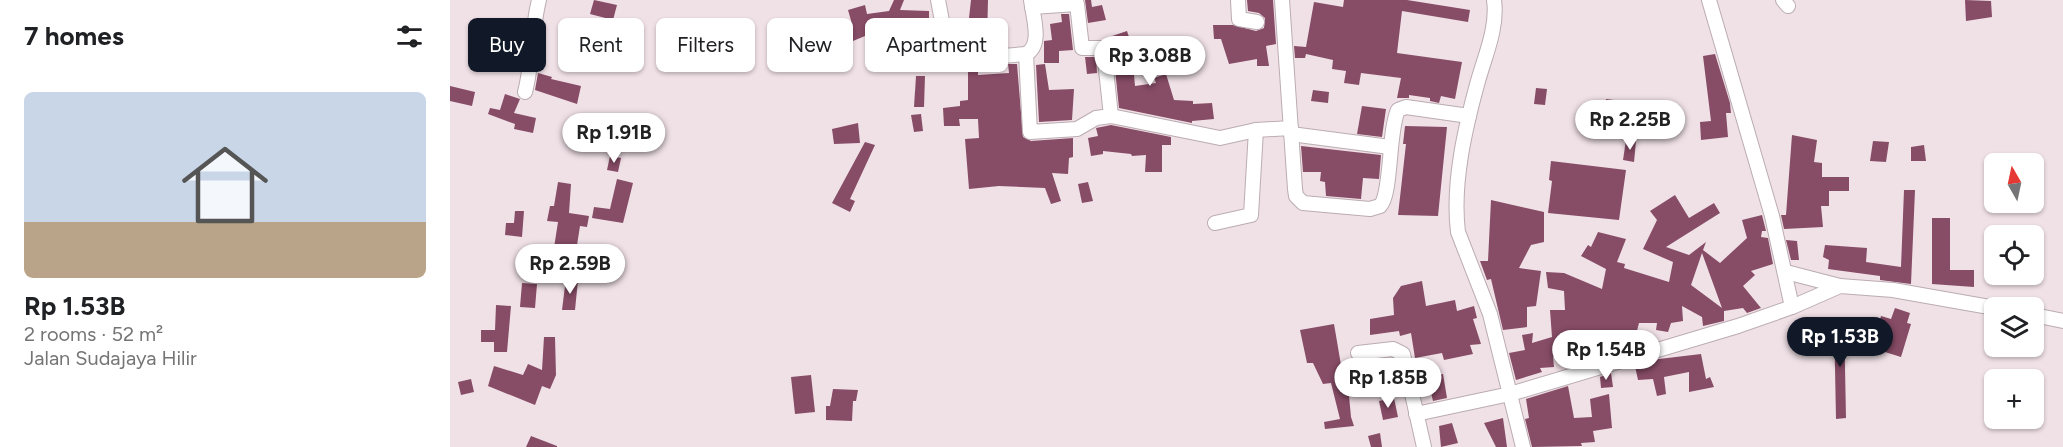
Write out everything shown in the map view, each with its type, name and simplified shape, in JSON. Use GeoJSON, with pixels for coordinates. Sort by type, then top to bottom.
{"type":"FeatureCollection","features":[{"type":"Feature","properties":{"kind":"street"},"geometry":{"type":"LineString","coordinates":[[525,92],[531,70],[530,56],[539,0]]}},
{"type":"Feature","properties":{"kind":"street"},"geometry":{"type":"LineString","coordinates":[[938,0],[950,60],[1026,54],[1036,46],[1032,4],[1077,4],[1082,48],[1100,48],[1104,51],[1112,116]]}},
{"type":"Feature","properties":{"kind":"street"},"geometry":{"type":"LineString","coordinates":[[1238,0],[1239,20],[1257,22]]}},
{"type":"Feature","properties":{"kind":"street"},"geometry":{"type":"LineString","coordinates":[[1282,0],[1296,196],[1307,204],[1370,209],[1380,206],[1386,198],[1390,147],[1396,113],[1402,108],[1469,116]]}},
{"type":"Feature","properties":{"kind":"street"},"geometry":{"type":"LineString","coordinates":[[1494,0],[1492,28],[1469,116],[1459,180],[1458,232],[1490,314],[1523,447]]}},
{"type":"Feature","properties":{"kind":"street"},"geometry":{"type":"LineString","coordinates":[[1709,0],[1786,272],[1792,307]]}},
{"type":"Feature","properties":{"kind":"street"},"geometry":{"type":"LineString","coordinates":[[1026,54],[1029,131],[1077,129],[1095,118],[1112,116],[1220,138],[1257,130],[1291,131],[1390,147]]}},
{"type":"Feature","properties":{"kind":"street"},"geometry":{"type":"LineString","coordinates":[[1215,223],[1251,215],[1257,130]]}},
{"type":"Feature","properties":{"kind":"street"},"geometry":{"type":"LineString","coordinates":[[1786,272],[1840,286],[1893,290],[1984,306]]}},
{"type":"Feature","properties":{"kind":"street"},"geometry":{"type":"LineString","coordinates":[[1416,414],[1510,394],[1792,307],[1840,286]]}},
{"type":"Feature","properties":{"kind":"street"},"geometry":{"type":"LineString","coordinates":[[2044,317],[2063,321]]}},
{"type":"Feature","properties":{"kind":"street"},"geometry":{"type":"LineString","coordinates":[[1358,354],[1400,351],[1406,361],[1424,447]]}},
{"type":"Feature","properties":{"kind":"building"},"geometry":{"type":"Polygon","coordinates":[[[594,0],[617,5],[614,18],[590,14],[594,0]]]}},
{"type":"Feature","properties":{"kind":"building"},"geometry":{"type":"Polygon","coordinates":[[[894,0],[904,0],[900,10],[929,11],[929,18],[865,18],[865,36],[853,41],[853,18],[850,18],[848,10],[865,5],[867,14],[889,11],[894,0]]]}},
{"type":"Feature","properties":{"kind":"building"},"geometry":{"type":"Polygon","coordinates":[[[971,0],[988,0],[988,18],[969,18],[971,0]]]}},
{"type":"Feature","properties":{"kind":"building"},"geometry":{"type":"Polygon","coordinates":[[[1085,0],[1091,0],[1092,7],[1102,5],[1106,20],[1088,23],[1085,0]]]}},
{"type":"Feature","properties":{"kind":"building"},"geometry":{"type":"Polygon","coordinates":[[[1247,0],[1273,0],[1276,44],[1266,46],[1269,66],[1257,66],[1257,59],[1229,64],[1221,39],[1214,39],[1213,25],[1233,25],[1256,31],[1264,28],[1265,18],[1259,13],[1248,11],[1247,0]]]}},
{"type":"Feature","properties":{"kind":"building"},"geometry":{"type":"Polygon","coordinates":[[[1344,0],[1407,0],[1470,10],[1468,22],[1402,11],[1397,53],[1462,62],[1455,99],[1441,96],[1439,103],[1430,101],[1430,98],[1409,95],[1409,98],[1397,98],[1401,78],[1361,73],[1359,85],[1344,83],[1346,71],[1332,69],[1333,60],[1306,54],[1305,58],[1295,58],[1294,46],[1306,47],[1314,2],[1343,7],[1344,0]]]}},
{"type":"Feature","properties":{"kind":"building"},"geometry":{"type":"Polygon","coordinates":[[[1965,0],[1991,1],[1992,17],[1966,21],[1965,0]]]}},
{"type":"Feature","properties":{"kind":"building"},"geometry":{"type":"Polygon","coordinates":[[[1061,14],[1069,14],[1073,50],[1059,51],[1059,63],[1044,63],[1044,41],[1052,40],[1050,24],[1062,22],[1061,14]]]}},
{"type":"Feature","properties":{"kind":"building"},"geometry":{"type":"Polygon","coordinates":[[[1127,31],[1132,46],[1146,45],[1148,61],[1133,63],[1135,86],[1156,83],[1154,78],[1166,74],[1174,100],[1193,101],[1193,104],[1212,103],[1214,119],[1192,121],[1192,123],[1119,108],[1113,50],[1106,38],[1127,31]]]}},
{"type":"Feature","properties":{"kind":"building"},"geometry":{"type":"Polygon","coordinates":[[[1715,54],[1730,103],[1731,113],[1726,113],[1728,137],[1701,140],[1700,122],[1711,121],[1703,56],[1715,54]]]}},
{"type":"Feature","properties":{"kind":"building"},"geometry":{"type":"Polygon","coordinates":[[[1085,57],[1096,57],[1097,73],[1087,74],[1085,57]]]}},
{"type":"Feature","properties":{"kind":"building"},"geometry":{"type":"Polygon","coordinates":[[[1008,64],[1017,64],[1023,137],[1031,141],[1073,138],[1073,157],[1069,158],[1068,174],[1052,173],[1061,201],[1051,204],[1045,188],[999,186],[969,189],[965,139],[979,138],[978,119],[959,119],[960,126],[944,126],[943,108],[960,106],[960,101],[968,100],[968,72],[978,72],[978,75],[1009,73],[1008,64]]]}},
{"type":"Feature","properties":{"kind":"building"},"geometry":{"type":"Polygon","coordinates":[[[1045,64],[1049,90],[1074,89],[1072,120],[1039,122],[1036,65],[1045,64]]]}},
{"type":"Feature","properties":{"kind":"building"},"geometry":{"type":"Polygon","coordinates":[[[538,73],[552,77],[551,79],[581,86],[577,104],[535,90],[538,73]]]}},
{"type":"Feature","properties":{"kind":"building"},"geometry":{"type":"Polygon","coordinates":[[[916,76],[925,76],[924,107],[914,107],[916,76]]]}},
{"type":"Feature","properties":{"kind":"building"},"geometry":{"type":"Polygon","coordinates":[[[450,86],[475,92],[472,106],[450,101],[450,86]]]}},
{"type":"Feature","properties":{"kind":"building"},"geometry":{"type":"Polygon","coordinates":[[[1536,88],[1547,89],[1545,105],[1534,104],[1536,88]]]}},
{"type":"Feature","properties":{"kind":"building"},"geometry":{"type":"Polygon","coordinates":[[[1313,90],[1329,92],[1328,103],[1311,101],[1313,90]]]}},
{"type":"Feature","properties":{"kind":"building"},"geometry":{"type":"Polygon","coordinates":[[[505,94],[520,99],[514,113],[536,118],[533,133],[514,129],[515,124],[488,114],[490,108],[500,110],[505,94]]]}},
{"type":"Feature","properties":{"kind":"building"},"geometry":{"type":"Polygon","coordinates":[[[1606,99],[1660,106],[1658,120],[1604,113],[1606,99]]]}},
{"type":"Feature","properties":{"kind":"building"},"geometry":{"type":"Polygon","coordinates":[[[1362,106],[1386,109],[1382,137],[1357,134],[1362,106]]]}},
{"type":"Feature","properties":{"kind":"building"},"geometry":{"type":"Polygon","coordinates":[[[921,114],[923,131],[914,132],[911,115],[921,114]]]}},
{"type":"Feature","properties":{"kind":"building"},"geometry":{"type":"Polygon","coordinates":[[[858,123],[860,143],[834,144],[832,129],[858,123]]]}},
{"type":"Feature","properties":{"kind":"building"},"geometry":{"type":"Polygon","coordinates":[[[576,125],[598,131],[594,145],[572,139],[576,125]]]}},
{"type":"Feature","properties":{"kind":"building"},"geometry":{"type":"Polygon","coordinates":[[[1111,125],[1171,137],[1171,145],[1162,145],[1162,172],[1145,172],[1146,155],[1132,156],[1131,154],[1103,151],[1103,154],[1091,156],[1088,138],[1098,136],[1096,128],[1111,125]]]}},
{"type":"Feature","properties":{"kind":"building"},"geometry":{"type":"Polygon","coordinates":[[[1405,126],[1447,127],[1438,216],[1398,215],[1406,144],[1403,144],[1405,126]]]}},
{"type":"Feature","properties":{"kind":"building"},"geometry":{"type":"Polygon","coordinates":[[[1792,135],[1817,140],[1814,162],[1822,163],[1822,177],[1849,177],[1849,191],[1829,191],[1829,206],[1821,206],[1823,227],[1784,229],[1781,215],[1786,215],[1792,135]]]}},
{"type":"Feature","properties":{"kind":"building"},"geometry":{"type":"Polygon","coordinates":[[[1626,140],[1636,141],[1634,162],[1623,160],[1626,140]]]}},
{"type":"Feature","properties":{"kind":"building"},"geometry":{"type":"Polygon","coordinates":[[[1873,141],[1889,142],[1886,162],[1870,161],[1873,141]]]}},
{"type":"Feature","properties":{"kind":"building"},"geometry":{"type":"Polygon","coordinates":[[[865,142],[875,145],[850,199],[855,201],[850,212],[832,203],[865,142]]]}},
{"type":"Feature","properties":{"kind":"building"},"geometry":{"type":"Polygon","coordinates":[[[1924,145],[1926,161],[1911,161],[1911,147],[1924,145]]]}},
{"type":"Feature","properties":{"kind":"building"},"geometry":{"type":"Polygon","coordinates":[[[1301,146],[1381,155],[1379,179],[1363,178],[1361,199],[1326,196],[1325,182],[1320,181],[1321,172],[1303,172],[1301,146]]]}},
{"type":"Feature","properties":{"kind":"building"},"geometry":{"type":"Polygon","coordinates":[[[610,156],[621,158],[618,172],[607,170],[610,156]]]}},
{"type":"Feature","properties":{"kind":"building"},"geometry":{"type":"Polygon","coordinates":[[[1551,161],[1626,170],[1619,220],[1548,213],[1552,181],[1549,180],[1551,161]]]}},
{"type":"Feature","properties":{"kind":"building"},"geometry":{"type":"Polygon","coordinates":[[[617,179],[633,183],[623,223],[592,218],[594,207],[610,209],[617,179]]]}},
{"type":"Feature","properties":{"kind":"building"},"geometry":{"type":"Polygon","coordinates":[[[558,182],[571,184],[569,213],[589,216],[587,227],[580,226],[575,258],[553,254],[558,222],[547,221],[550,206],[554,206],[558,182]]]}},
{"type":"Feature","properties":{"kind":"building"},"geometry":{"type":"Polygon","coordinates":[[[1088,182],[1093,201],[1082,203],[1078,184],[1088,182]]]}},
{"type":"Feature","properties":{"kind":"building"},"geometry":{"type":"Polygon","coordinates":[[[1904,190],[1915,190],[1911,284],[1880,280],[1880,276],[1828,269],[1829,260],[1823,257],[1825,245],[1867,248],[1866,262],[1901,267],[1904,190]]]}},
{"type":"Feature","properties":{"kind":"building"},"geometry":{"type":"Polygon","coordinates":[[[1675,195],[1689,218],[1714,203],[1720,213],[1666,247],[1689,255],[1706,242],[1703,250],[1720,263],[1747,238],[1742,220],[1762,215],[1766,231],[1762,231],[1761,237],[1768,238],[1773,264],[1751,271],[1755,275],[1743,286],[1761,308],[1747,313],[1743,308],[1724,311],[1724,321],[1703,326],[1702,317],[1682,306],[1683,321],[1671,323],[1668,332],[1656,330],[1657,323],[1639,323],[1634,342],[1620,342],[1621,337],[1572,338],[1583,350],[1553,357],[1554,367],[1540,368],[1542,372],[1516,380],[1509,353],[1525,350],[1522,335],[1533,333],[1532,343],[1552,337],[1550,310],[1565,310],[1564,291],[1548,288],[1546,272],[1564,273],[1602,289],[1606,269],[1581,256],[1588,245],[1591,247],[1598,232],[1626,239],[1617,262],[1625,264],[1624,268],[1669,282],[1673,262],[1643,249],[1657,220],[1650,211],[1675,195]],[[1702,253],[1691,285],[1722,308],[1702,253]]]}},
{"type":"Feature","properties":{"kind":"building"},"geometry":{"type":"Polygon","coordinates":[[[1491,200],[1544,212],[1544,242],[1531,245],[1519,268],[1541,271],[1536,306],[1527,307],[1527,327],[1503,330],[1491,279],[1487,280],[1480,261],[1488,261],[1491,200]]]}},
{"type":"Feature","properties":{"kind":"building"},"geometry":{"type":"Polygon","coordinates":[[[515,211],[524,211],[522,237],[505,235],[506,223],[514,223],[515,211]]]}},
{"type":"Feature","properties":{"kind":"building"},"geometry":{"type":"Polygon","coordinates":[[[1932,218],[1950,218],[1950,270],[1974,270],[1974,287],[1932,284],[1932,218]]]}},
{"type":"Feature","properties":{"kind":"building"},"geometry":{"type":"Polygon","coordinates":[[[1786,240],[1797,241],[1799,260],[1791,260],[1786,240]]]}},
{"type":"Feature","properties":{"kind":"building"},"geometry":{"type":"Polygon","coordinates":[[[566,278],[578,280],[575,310],[562,310],[566,278]]]}},
{"type":"Feature","properties":{"kind":"building"},"geometry":{"type":"Polygon","coordinates":[[[1422,281],[1426,306],[1455,300],[1457,311],[1474,306],[1477,318],[1473,319],[1481,344],[1470,345],[1473,354],[1444,360],[1442,353],[1415,358],[1411,333],[1400,336],[1399,331],[1370,335],[1370,319],[1394,315],[1393,298],[1401,286],[1422,281]]]}},
{"type":"Feature","properties":{"kind":"building"},"geometry":{"type":"Polygon","coordinates":[[[522,283],[537,284],[535,308],[520,307],[522,283]]]}},
{"type":"Feature","properties":{"kind":"building"},"geometry":{"type":"Polygon","coordinates":[[[496,305],[511,306],[507,352],[494,352],[494,342],[481,342],[481,330],[495,330],[496,305]]]}},
{"type":"Feature","properties":{"kind":"building"},"geometry":{"type":"Polygon","coordinates":[[[1895,308],[1910,313],[1907,323],[1911,324],[1901,357],[1872,348],[1881,316],[1891,319],[1895,308]]]}},
{"type":"Feature","properties":{"kind":"building"},"geometry":{"type":"Polygon","coordinates":[[[1834,317],[1844,317],[1846,418],[1836,419],[1834,317]]]}},
{"type":"Feature","properties":{"kind":"building"},"geometry":{"type":"Polygon","coordinates":[[[1334,324],[1341,365],[1346,364],[1351,417],[1354,426],[1325,429],[1324,422],[1340,419],[1331,383],[1323,384],[1313,363],[1307,363],[1300,330],[1334,324]]]}},
{"type":"Feature","properties":{"kind":"building"},"geometry":{"type":"Polygon","coordinates":[[[544,337],[555,337],[556,375],[550,389],[542,386],[535,405],[488,386],[494,366],[523,375],[528,364],[542,370],[544,337]]]}},
{"type":"Feature","properties":{"kind":"building"},"geometry":{"type":"Polygon","coordinates":[[[1701,354],[1706,379],[1710,377],[1714,387],[1689,392],[1689,372],[1664,377],[1666,394],[1657,396],[1653,379],[1638,380],[1635,366],[1659,359],[1701,354]]]}},
{"type":"Feature","properties":{"kind":"building"},"geometry":{"type":"Polygon","coordinates":[[[1611,373],[1613,387],[1601,388],[1600,377],[1611,373]]]}},
{"type":"Feature","properties":{"kind":"building"},"geometry":{"type":"Polygon","coordinates":[[[1443,374],[1447,398],[1433,401],[1427,376],[1443,374]]]}},
{"type":"Feature","properties":{"kind":"building"},"geometry":{"type":"Polygon","coordinates":[[[811,375],[815,412],[795,414],[791,377],[811,375]]]}},
{"type":"Feature","properties":{"kind":"building"},"geometry":{"type":"Polygon","coordinates":[[[471,379],[474,392],[461,395],[458,382],[471,379]]]}},
{"type":"Feature","properties":{"kind":"building"},"geometry":{"type":"Polygon","coordinates":[[[1568,386],[1574,418],[1592,417],[1590,399],[1609,394],[1612,428],[1593,431],[1595,442],[1581,443],[1582,446],[1532,447],[1525,419],[1529,418],[1526,399],[1568,386]]]}},
{"type":"Feature","properties":{"kind":"building"},"geometry":{"type":"Polygon","coordinates":[[[833,389],[858,390],[856,401],[853,401],[852,421],[826,420],[826,406],[830,406],[833,389]]]}},
{"type":"Feature","properties":{"kind":"building"},"geometry":{"type":"Polygon","coordinates":[[[1394,398],[1398,417],[1383,420],[1379,401],[1394,398]]]}},
{"type":"Feature","properties":{"kind":"building"},"geometry":{"type":"Polygon","coordinates":[[[1503,418],[1507,447],[1496,447],[1484,423],[1503,418]]]}},
{"type":"Feature","properties":{"kind":"building"},"geometry":{"type":"Polygon","coordinates":[[[1452,423],[1458,443],[1441,447],[1439,426],[1452,423]]]}},
{"type":"Feature","properties":{"kind":"building"},"geometry":{"type":"Polygon","coordinates":[[[1380,433],[1382,447],[1371,447],[1368,436],[1380,433]]]}},
{"type":"Feature","properties":{"kind":"building"},"geometry":{"type":"Polygon","coordinates":[[[531,436],[557,446],[557,447],[526,447],[531,436]]]}}]}
